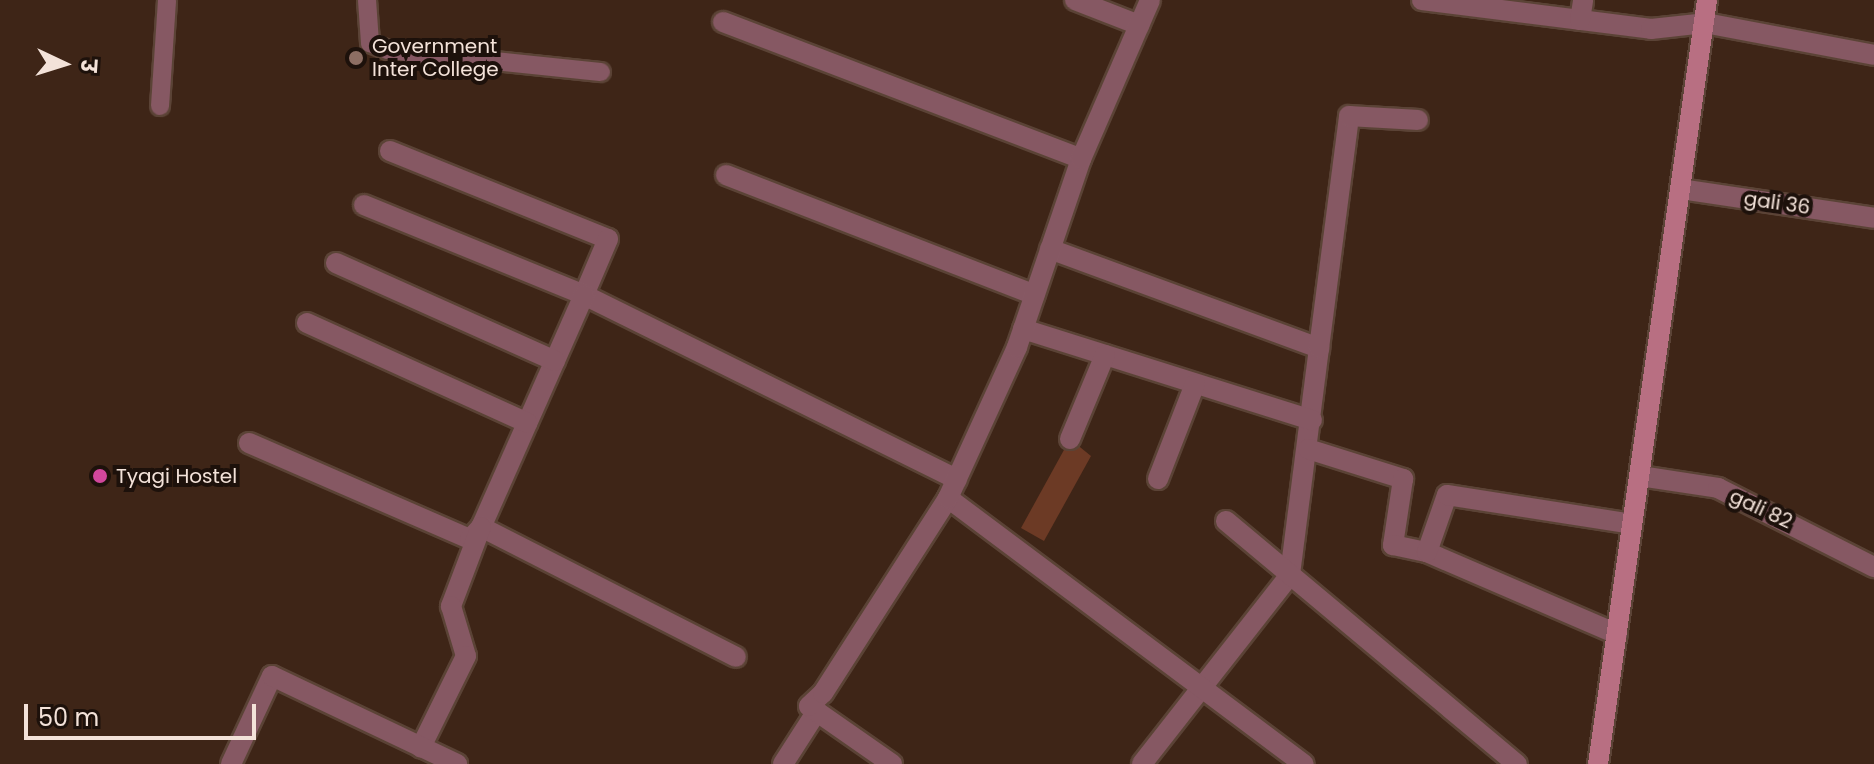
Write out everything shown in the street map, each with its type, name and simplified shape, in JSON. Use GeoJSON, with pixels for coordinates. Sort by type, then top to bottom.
{"type":"FeatureCollection","features":[{"type":"Feature","properties":{"kind":"street"},"geometry":{"type":"LineString","coordinates":[[1075,0],[1139,25]]}},
{"type":"Feature","properties":{"kind":"street"},"geometry":{"type":"LineString","coordinates":[[892,764],[809,706],[823,693],[952,489],[1023,329],[1081,159],[1150,0]]}},
{"type":"Feature","properties":{"kind":"street"},"geometry":{"type":"LineString","coordinates":[[1422,0],[1582,10],[1651,29],[1705,23],[1874,55]]}},
{"type":"Feature","properties":{"kind":"street"},"geometry":{"type":"LineString","coordinates":[[1598,764],[1707,0]]}},
{"type":"Feature","properties":{"kind":"street"},"geometry":{"type":"LineString","coordinates":[[723,22],[1081,159]]}},
{"type":"Feature","properties":{"kind":"street"},"geometry":{"type":"LineString","coordinates":[[1142,764],[1290,575],[1349,116],[1418,120]]}},
{"type":"Feature","properties":{"kind":"street"},"geometry":{"type":"LineString","coordinates":[[390,151],[608,239],[481,527],[451,606],[466,656],[421,747]]}},
{"type":"Feature","properties":{"kind":"street"},"geometry":{"type":"LineString","coordinates":[[726,175],[1035,295]]}},
{"type":"Feature","properties":{"kind":"street","name":"gali 36"},"geometry":{"type":"LineString","coordinates":[[1681,189],[1874,218]]}},
{"type":"Feature","properties":{"kind":"street"},"geometry":{"type":"LineString","coordinates":[[364,205],[584,295],[952,489],[1202,688],[1303,764]]}},
{"type":"Feature","properties":{"kind":"street"},"geometry":{"type":"LineString","coordinates":[[1050,249],[1319,348]]}},
{"type":"Feature","properties":{"kind":"street"},"geometry":{"type":"LineString","coordinates":[[336,263],[555,361]]}},
{"type":"Feature","properties":{"kind":"street"},"geometry":{"type":"LineString","coordinates":[[307,323],[527,423]]}},
{"type":"Feature","properties":{"kind":"street"},"geometry":{"type":"LineString","coordinates":[[1023,329],[1312,420]]}},
{"type":"Feature","properties":{"kind":"street"},"geometry":{"type":"LineString","coordinates":[[1070,439],[1105,355]]}},
{"type":"Feature","properties":{"kind":"street"},"geometry":{"type":"LineString","coordinates":[[1158,479],[1195,384]]}},
{"type":"Feature","properties":{"kind":"street"},"geometry":{"type":"LineString","coordinates":[[249,443],[470,539],[481,527]]}},
{"type":"Feature","properties":{"kind":"street"},"geometry":{"type":"LineString","coordinates":[[1308,449],[1403,479],[1393,545],[1427,552],[1617,634]]}},
{"type":"Feature","properties":{"kind":"street","name":"gali 82"},"geometry":{"type":"LineString","coordinates":[[1640,476],[1718,488],[1874,567]]}},
{"type":"Feature","properties":{"kind":"street"},"geometry":{"type":"LineString","coordinates":[[1427,552],[1447,495],[1632,524]]}},
{"type":"Feature","properties":{"kind":"street"},"geometry":{"type":"LineString","coordinates":[[1226,521],[1517,764]]}},
{"type":"Feature","properties":{"kind":"street"},"geometry":{"type":"LineString","coordinates":[[481,527],[736,657]]}},
{"type":"Feature","properties":{"kind":"street"},"geometry":{"type":"LineString","coordinates":[[236,762],[272,676],[457,764]]}},
{"type":"Feature","properties":{"kind":"street"},"geometry":{"type":"LineString","coordinates":[[783,764],[817,711]]}},
{"type":"Feature","properties":{"kind":"lane"},"geometry":{"type":"LineString","coordinates":[[160,106],[167,0]]}},
{"type":"Feature","properties":{"kind":"lane"},"geometry":{"type":"LineString","coordinates":[[367,0],[370,43],[388,50],[601,72]]}},
{"type":"Feature","properties":{"kind":"building"},"geometry":{"type":"Polygon","coordinates":[[[1070,439],[1091,456],[1044,541],[1021,528],[1070,439]]]}},
{"type":"Feature","properties":{"kind":"place","name":"Government Inter College"},"geometry":{"type":"Point","coordinates":[356,58]}},
{"type":"Feature","properties":{"kind":"place","name":"Tyagi Hostel"},"geometry":{"type":"Point","coordinates":[100,476]}}]}
